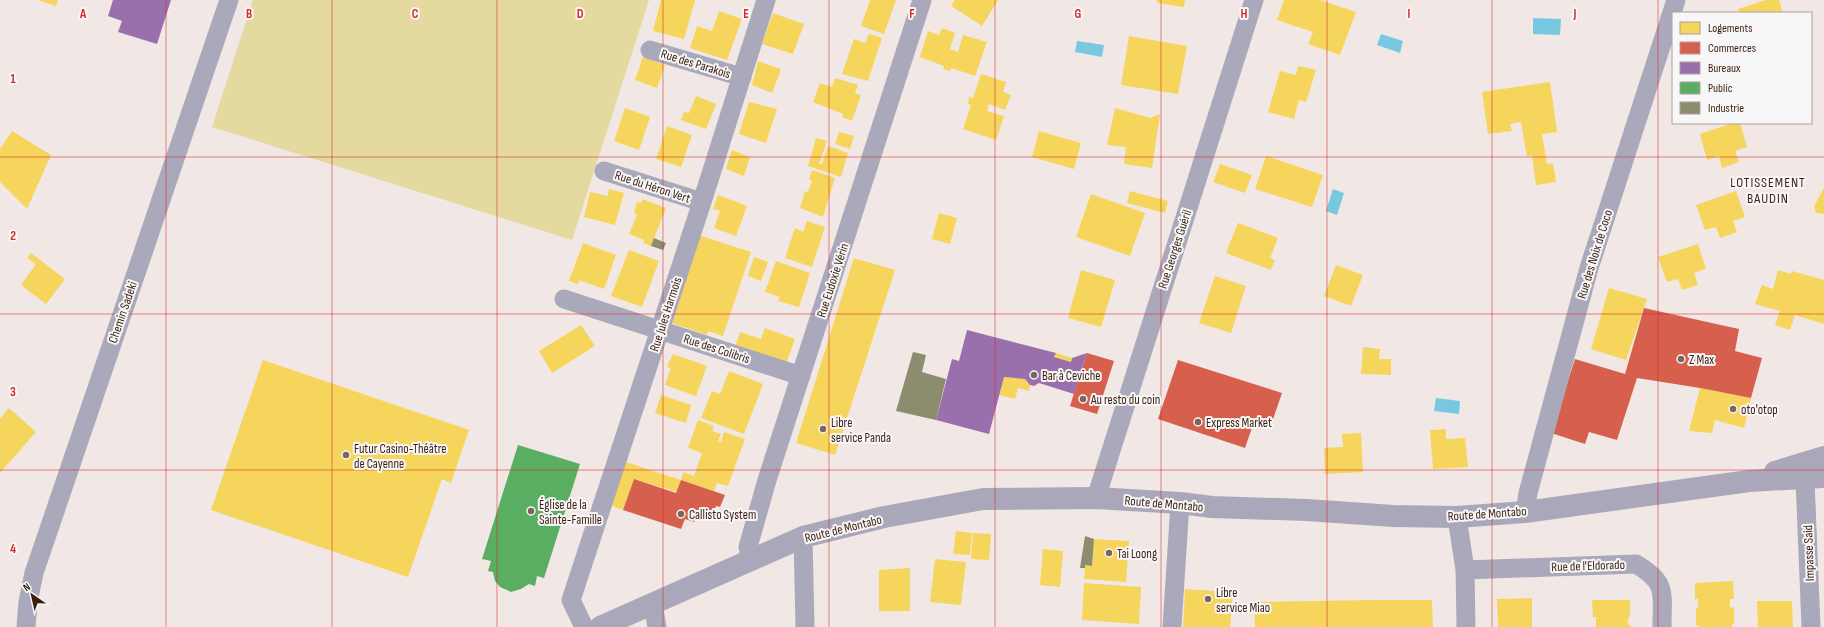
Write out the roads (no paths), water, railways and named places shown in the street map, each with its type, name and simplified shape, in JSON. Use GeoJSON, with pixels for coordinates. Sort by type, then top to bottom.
{"type":"FeatureCollection","features":[{"type":"Feature","properties":{"kind":"main road","name":"Route de Montabo"},"geometry":{"type":"LineString","coordinates":[[1749,480],[1824,457]]}},
{"type":"Feature","properties":{"kind":"main road","name":"Route de Montabo"},"geometry":{"type":"LineString","coordinates":[[600,627],[803,537],[884,517],[983,499],[1096,498],[1180,502],[1212,507],[1307,510],[1393,516],[1457,517],[1525,512],[1749,480],[1814,478]]}},
{"type":"Feature","properties":{"kind":"street","name":"Chemin Sadeki"},"geometry":{"type":"LineString","coordinates":[[26,627],[34,573],[229,0]]}},
{"type":"Feature","properties":{"kind":"street","name":"Rue Jules Harmois"},"geometry":{"type":"LineString","coordinates":[[584,627],[571,600],[702,202],[766,0]]}},
{"type":"Feature","properties":{"kind":"street","name":"Rue Eudoxie Vérin"},"geometry":{"type":"LineString","coordinates":[[751,560],[748,547],[767,480],[922,0]]}},
{"type":"Feature","properties":{"kind":"street","name":"Rue Georges Guéril"},"geometry":{"type":"LineString","coordinates":[[1096,498],[1254,0]]}},
{"type":"Feature","properties":{"kind":"street","name":"Rue des Noix de Coco"},"geometry":{"type":"LineString","coordinates":[[1672,12],[1676,0]]}},
{"type":"Feature","properties":{"kind":"street","name":"Rue des Noix de Coco"},"geometry":{"type":"LineString","coordinates":[[1525,512],[1528,493],[1589,268],[1672,12]]}},
{"type":"Feature","properties":{"kind":"street","name":"Rue des Parakois"},"geometry":{"type":"LineString","coordinates":[[650,50],[742,77]]}},
{"type":"Feature","properties":{"kind":"street","name":"Rue du Héron Vert"},"geometry":{"type":"LineString","coordinates":[[604,170],[702,202]]}},
{"type":"Feature","properties":{"kind":"street","name":"Rue des Colibris"},"geometry":{"type":"LineString","coordinates":[[564,299],[801,376]]}},
{"type":"Feature","properties":{"kind":"street","name":"Impasse Said"},"geometry":{"type":"LineString","coordinates":[[1811,627],[1814,478]]}},
{"type":"Feature","properties":{"kind":"street"},"geometry":{"type":"LineString","coordinates":[[1172,627],[1180,502]]}},
{"type":"Feature","properties":{"kind":"street"},"geometry":{"type":"LineString","coordinates":[[1457,517],[1465,570],[1466,627]]}},
{"type":"Feature","properties":{"kind":"street"},"geometry":{"type":"LineString","coordinates":[[803,537],[805,627]]}},
{"type":"Feature","properties":{"kind":"street","name":"Rue de l'Eldorado"},"geometry":{"type":"LineString","coordinates":[[1465,570],[1636,564],[1650,573],[1662,588],[1662,627]]}},
{"type":"Feature","properties":{"kind":"street"},"geometry":{"type":"LineString","coordinates":[[653,604],[657,627]]}},
{"type":"Feature","properties":{"kind":"water"},"geometry":{"type":"Polygon","coordinates":[[[1533,18],[1561,19],[1560,35],[1533,34],[1533,18]]]}},
{"type":"Feature","properties":{"kind":"water"},"geometry":{"type":"Polygon","coordinates":[[[1381,34],[1403,41],[1400,53],[1377,45],[1381,34]]]}},
{"type":"Feature","properties":{"kind":"water"},"geometry":{"type":"Polygon","coordinates":[[[1077,41],[1104,45],[1102,57],[1075,52],[1077,41]]]}},
{"type":"Feature","properties":{"kind":"water"},"geometry":{"type":"Polygon","coordinates":[[[1333,189],[1344,193],[1337,215],[1326,211],[1333,189]]]}},
{"type":"Feature","properties":{"kind":"water"},"geometry":{"type":"Polygon","coordinates":[[[1436,398],[1460,401],[1459,414],[1434,411],[1436,398]]]}},
{"type":"Feature","properties":{"kind":"place","name":"Z Max"},"geometry":{"type":"Point","coordinates":[1681,359]}},
{"type":"Feature","properties":{"kind":"place","name":"Bar à Ceviche"},"geometry":{"type":"Point","coordinates":[1034,375]}},
{"type":"Feature","properties":{"kind":"place","name":"Au resto du coin"},"geometry":{"type":"Point","coordinates":[1083,399]}},
{"type":"Feature","properties":{"kind":"place","name":"oto'otop"},"geometry":{"type":"Point","coordinates":[1733,409]}},
{"type":"Feature","properties":{"kind":"place","name":"Express Market"},"geometry":{"type":"Point","coordinates":[1198,422]}},
{"type":"Feature","properties":{"kind":"place","name":"Libre service Panda"},"geometry":{"type":"Point","coordinates":[823,429]}},
{"type":"Feature","properties":{"kind":"place","name":"Futur Casino-Théâtre de Cayenne"},"geometry":{"type":"Point","coordinates":[346,455]}},
{"type":"Feature","properties":{"kind":"place","name":"Église de la Sainte-Famille"},"geometry":{"type":"Point","coordinates":[531,511]}},
{"type":"Feature","properties":{"kind":"place","name":"Callisto System"},"geometry":{"type":"Point","coordinates":[681,514]}},
{"type":"Feature","properties":{"kind":"place","name":"Tai Loong"},"geometry":{"type":"Point","coordinates":[1109,553]}},
{"type":"Feature","properties":{"kind":"place","name":"Libre service Miao"},"geometry":{"type":"Point","coordinates":[1208,599]}},
{"type":"Feature","properties":{"kind":"district","name":"LOTISSEMENT BAUDIN"},"geometry":{"type":"Point","coordinates":[1768,190]}}]}
